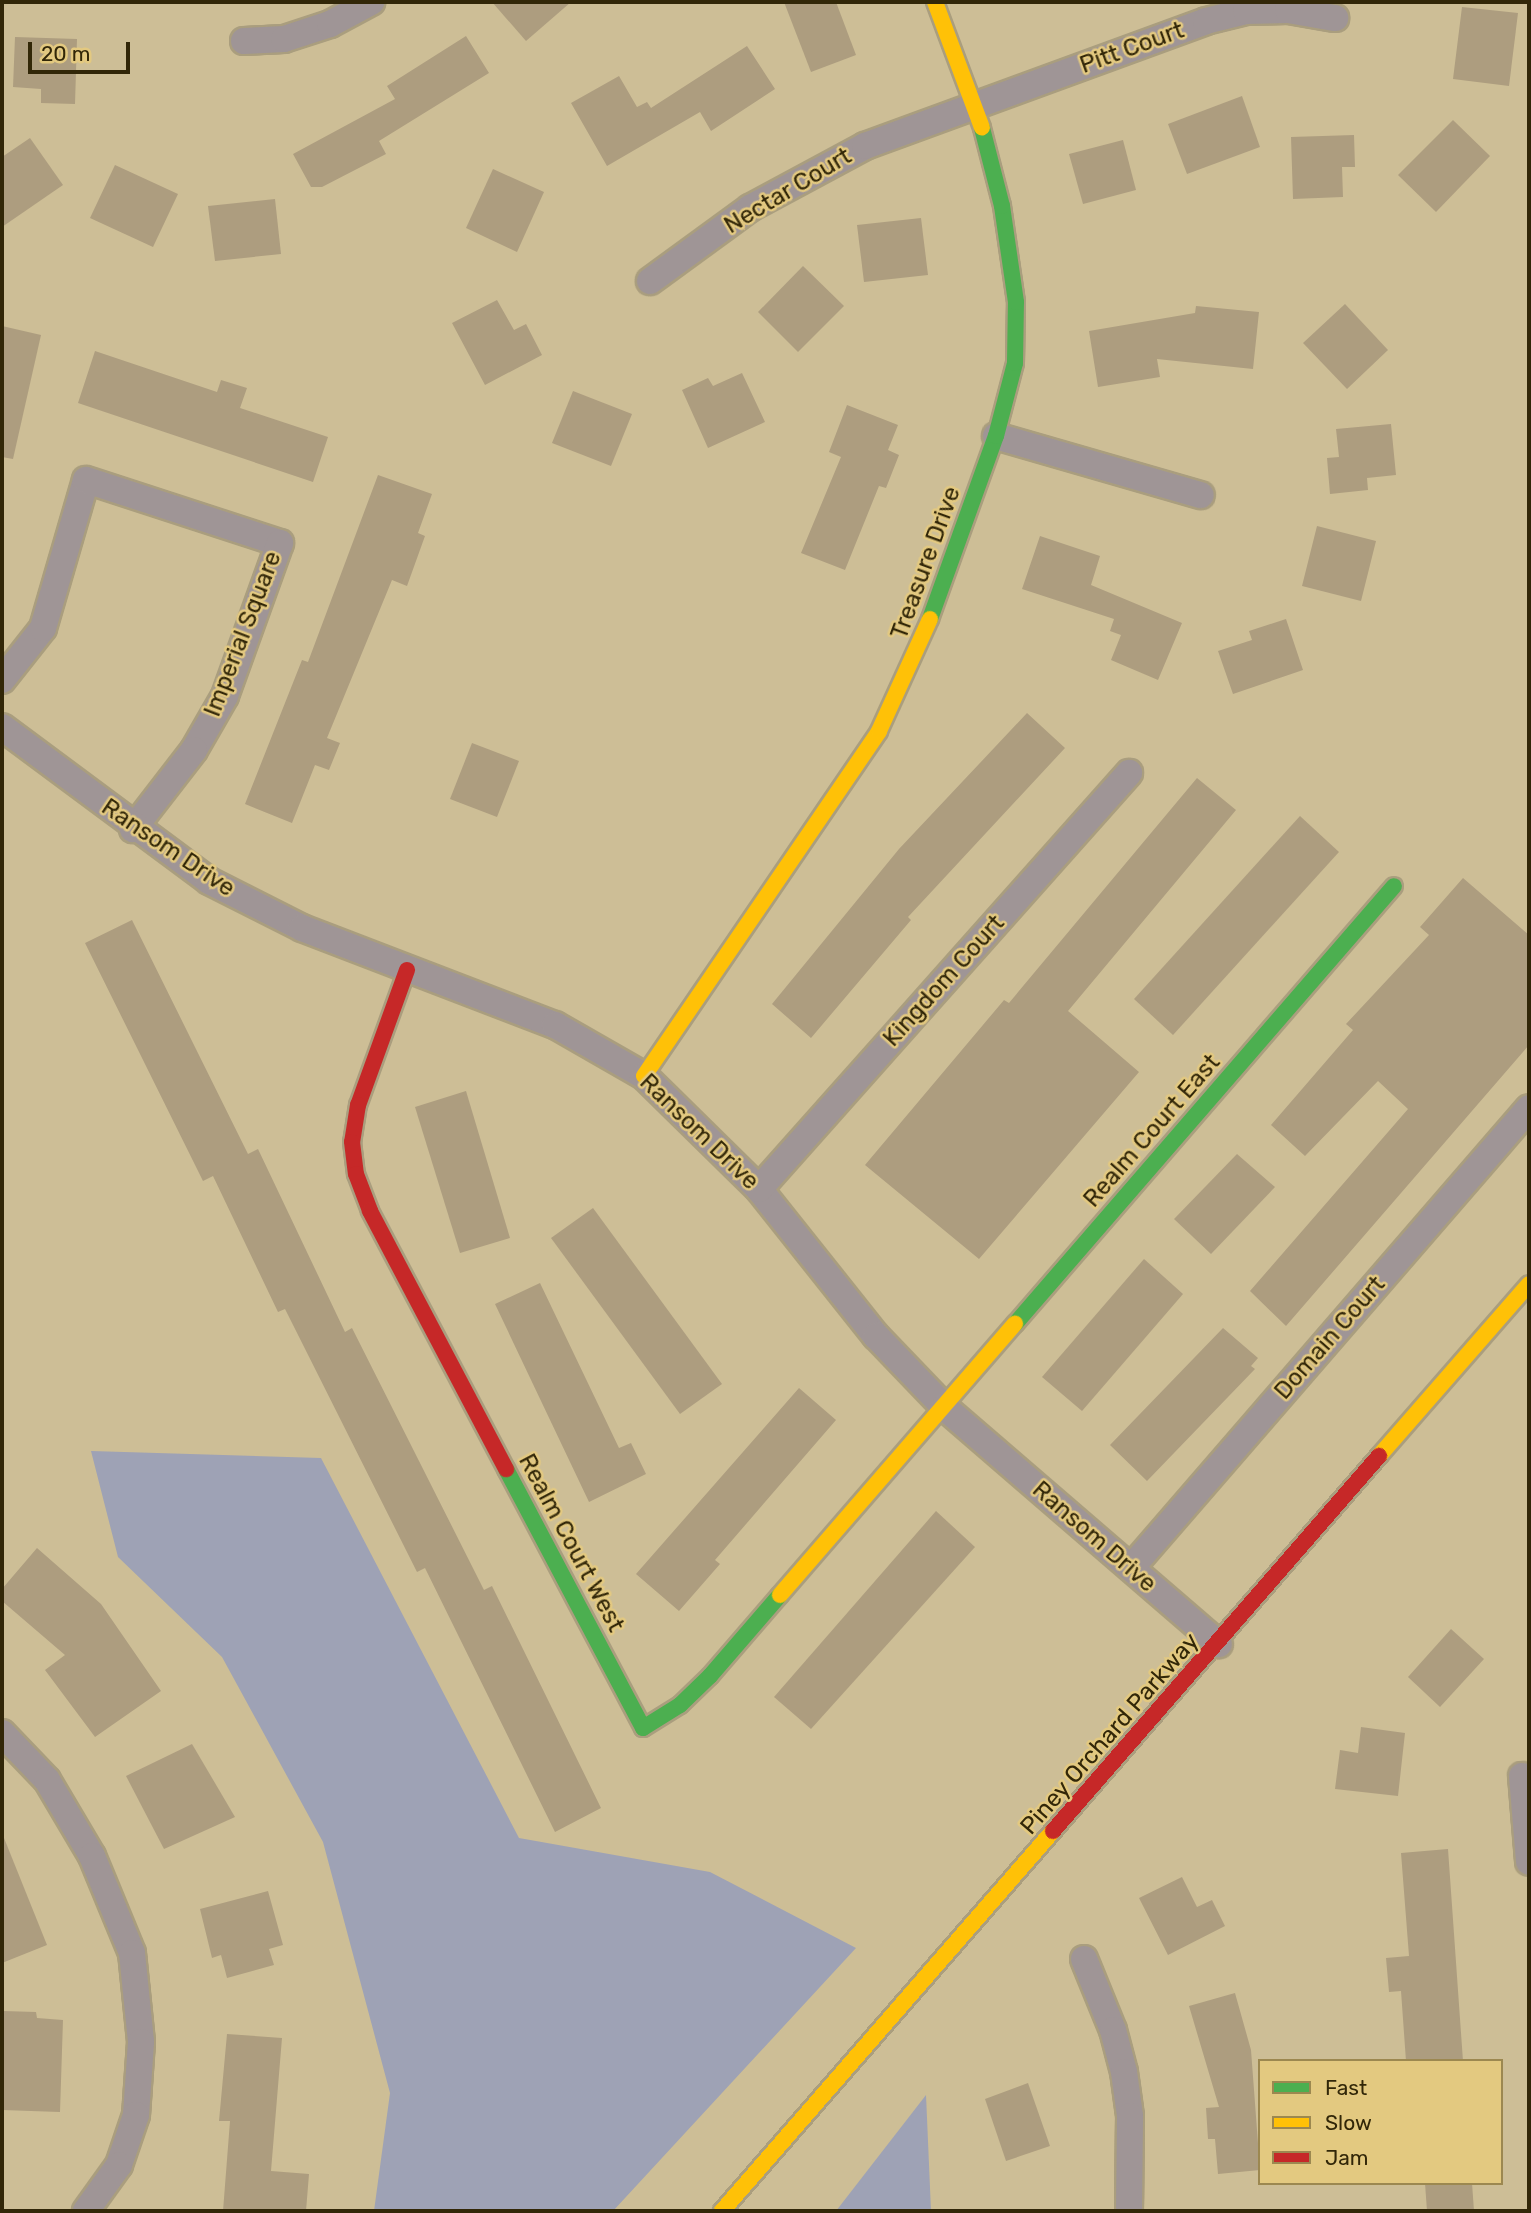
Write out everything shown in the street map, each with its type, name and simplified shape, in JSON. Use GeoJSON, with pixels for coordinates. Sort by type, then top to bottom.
{"type":"FeatureCollection","features":[{"type":"Feature","properties":{"kind":"street"},"geometry":{"type":"LineString","coordinates":[[244,41],[284,39],[330,24],[371,2]]}},
{"type":"Feature","properties":{"kind":"street","name":"Treasure Drive"},"geometry":{"type":"LineString","coordinates":[[644,1076],[879,731],[916,658],[996,436],[1015,363],[1016,302],[1002,206],[976,105],[935,2]]}},
{"type":"Feature","properties":{"kind":"street","name":"Pitt Court"},"geometry":{"type":"LineString","coordinates":[[976,105],[1206,21],[1246,11],[1288,10],[1335,18]]}},
{"type":"Feature","properties":{"kind":"street","name":"Nectar Court"},"geometry":{"type":"LineString","coordinates":[[650,281],[750,208],[805,175],[865,146],[976,105]]}},
{"type":"Feature","properties":{"kind":"street"},"geometry":{"type":"LineString","coordinates":[[996,436],[1201,495]]}},
{"type":"Feature","properties":{"kind":"street","name":"Imperial Square"},"geometry":{"type":"LineString","coordinates":[[2,680],[43,628],[86,480],[280,543],[225,696],[194,750],[133,829]]}},
{"type":"Feature","properties":{"kind":"street","name":"Ransom Drive"},"geometry":{"type":"LineString","coordinates":[[2,727],[133,829],[209,881],[302,928],[555,1025],[644,1076],[760,1189],[876,1336],[944,1406],[1219,1644]]}},
{"type":"Feature","properties":{"kind":"street","name":"Kingdom Court"},"geometry":{"type":"LineString","coordinates":[[760,1189],[1129,774]]}},
{"type":"Feature","properties":{"kind":"street","name":"Realm Court East"},"geometry":{"type":"LineString","coordinates":[[944,1406],[1394,886]]}},
{"type":"Feature","properties":{"kind":"street","name":"Realm Court West"},"geometry":{"type":"LineString","coordinates":[[407,970],[358,1105],[352,1142],[356,1174],[370,1211],[643,1728],[680,1705],[709,1676],[944,1406]]}},
{"type":"Feature","properties":{"kind":"street","name":"Domain Court"},"geometry":{"type":"LineString","coordinates":[[1131,1568],[1529,1108]]}},
{"type":"Feature","properties":{"kind":"street","name":"Piney Orchard Parkway"},"geometry":{"type":"LineString","coordinates":[[722,2211],[1219,1644],[1529,1284]]}},
{"type":"Feature","properties":{"kind":"street"},"geometry":{"type":"LineString","coordinates":[[2,1733],[47,1780],[92,1856],[132,1953],[141,2042],[136,2115],[119,2165],[86,2211]]}},
{"type":"Feature","properties":{"kind":"street"},"geometry":{"type":"LineString","coordinates":[[1522,1776],[1529,1862]]}},
{"type":"Feature","properties":{"kind":"street"},"geometry":{"type":"LineString","coordinates":[[1084,1959],[1113,2030],[1124,2072],[1130,2116],[1129,2211]]}},
{"type":"Feature","properties":{"kind":"shaded area"},"geometry":{"type":"Polygon","coordinates":[[[91,1451],[321,1458],[519,1838],[710,1872],[856,1948],[613,2211],[374,2211],[390,2093],[323,1842],[222,1657],[118,1557],[91,1451]]]}},
{"type":"Feature","properties":{"kind":"shaded area"},"geometry":{"type":"Polygon","coordinates":[[[926,2095],[931,2211],[836,2211],[926,2095]]]}},
{"type":"Feature","properties":{"kind":"building"},"geometry":{"type":"Polygon","coordinates":[[[492,2],[571,2],[526,41],[492,2]]]}},
{"type":"Feature","properties":{"kind":"building"},"geometry":{"type":"Polygon","coordinates":[[[784,2],[836,2],[856,55],[811,72],[784,2]]]}},
{"type":"Feature","properties":{"kind":"building"},"geometry":{"type":"Polygon","coordinates":[[[1462,7],[1518,13],[1509,86],[1453,79],[1462,7]]]}},
{"type":"Feature","properties":{"kind":"building"},"geometry":{"type":"Polygon","coordinates":[[[466,36],[489,73],[379,141],[386,154],[322,187],[311,187],[293,154],[395,99],[387,86],[466,36]]]}},
{"type":"Feature","properties":{"kind":"building"},"geometry":{"type":"Polygon","coordinates":[[[15,37],[77,39],[75,104],[41,103],[41,89],[13,87],[15,37]]]}},
{"type":"Feature","properties":{"kind":"building"},"geometry":{"type":"Polygon","coordinates":[[[747,46],[775,89],[711,131],[700,112],[607,166],[571,103],[619,76],[637,107],[647,102],[651,108],[747,46]]]}},
{"type":"Feature","properties":{"kind":"building"},"geometry":{"type":"Polygon","coordinates":[[[1242,96],[1260,147],[1187,174],[1168,124],[1242,96]]]}},
{"type":"Feature","properties":{"kind":"building"},"geometry":{"type":"Polygon","coordinates":[[[1453,120],[1490,156],[1436,212],[1398,175],[1453,120]]]}},
{"type":"Feature","properties":{"kind":"building"},"geometry":{"type":"Polygon","coordinates":[[[1354,135],[1355,167],[1342,167],[1343,197],[1293,199],[1291,137],[1354,135]]]}},
{"type":"Feature","properties":{"kind":"building"},"geometry":{"type":"Polygon","coordinates":[[[30,138],[63,185],[2,227],[2,157],[30,138]]]}},
{"type":"Feature","properties":{"kind":"building"},"geometry":{"type":"Polygon","coordinates":[[[1123,140],[1136,190],[1083,204],[1069,154],[1123,140]]]}},
{"type":"Feature","properties":{"kind":"building"},"geometry":{"type":"Polygon","coordinates":[[[115,165],[178,194],[153,247],[90,218],[115,165]]]}},
{"type":"Feature","properties":{"kind":"building"},"geometry":{"type":"Polygon","coordinates":[[[493,169],[544,192],[517,252],[466,228],[493,169]]]}},
{"type":"Feature","properties":{"kind":"building"},"geometry":{"type":"Polygon","coordinates":[[[275,199],[281,254],[215,261],[208,206],[275,199]]]}},
{"type":"Feature","properties":{"kind":"building"},"geometry":{"type":"Polygon","coordinates":[[[921,218],[928,275],[864,282],[857,225],[921,218]]]}},
{"type":"Feature","properties":{"kind":"building"},"geometry":{"type":"Polygon","coordinates":[[[803,266],[844,306],[798,352],[758,312],[803,266]]]}},
{"type":"Feature","properties":{"kind":"building"},"geometry":{"type":"Polygon","coordinates":[[[497,300],[514,330],[526,324],[542,355],[485,385],[452,323],[497,300]]]}},
{"type":"Feature","properties":{"kind":"building"},"geometry":{"type":"Polygon","coordinates":[[[1345,304],[1388,350],[1347,389],[1303,343],[1345,304]]]}},
{"type":"Feature","properties":{"kind":"building"},"geometry":{"type":"Polygon","coordinates":[[[1196,306],[1259,312],[1253,369],[1157,359],[1160,377],[1098,387],[1089,331],[1195,313],[1196,306]]]}},
{"type":"Feature","properties":{"kind":"building"},"geometry":{"type":"Polygon","coordinates":[[[2,326],[41,335],[13,459],[2,457],[2,326]]]}},
{"type":"Feature","properties":{"kind":"building"},"geometry":{"type":"Polygon","coordinates":[[[95,351],[217,392],[221,380],[247,388],[240,408],[328,437],[313,482],[78,403],[95,351]]]}},
{"type":"Feature","properties":{"kind":"building"},"geometry":{"type":"Polygon","coordinates":[[[742,373],[765,422],[708,448],[682,390],[708,378],[713,386],[742,373]]]}},
{"type":"Feature","properties":{"kind":"building"},"geometry":{"type":"Polygon","coordinates":[[[573,391],[632,414],[611,466],[552,443],[573,391]]]}},
{"type":"Feature","properties":{"kind":"building"},"geometry":{"type":"Polygon","coordinates":[[[847,405],[898,425],[888,450],[899,455],[886,488],[879,486],[845,570],[801,553],[841,457],[829,452],[847,405]]]}},
{"type":"Feature","properties":{"kind":"building"},"geometry":{"type":"Polygon","coordinates":[[[1391,424],[1396,475],[1367,478],[1368,490],[1330,494],[1327,458],[1339,457],[1336,429],[1391,424]]]}},
{"type":"Feature","properties":{"kind":"building"},"geometry":{"type":"Polygon","coordinates":[[[378,475],[432,494],[418,533],[425,536],[407,586],[392,580],[327,738],[340,743],[329,770],[315,765],[292,823],[245,804],[302,660],[308,662],[378,475]]]}},
{"type":"Feature","properties":{"kind":"building"},"geometry":{"type":"Polygon","coordinates":[[[1317,526],[1376,541],[1361,601],[1302,586],[1317,526]]]}},
{"type":"Feature","properties":{"kind":"building"},"geometry":{"type":"Polygon","coordinates":[[[1040,536],[1100,556],[1091,585],[1182,623],[1158,680],[1111,660],[1121,635],[1110,631],[1114,619],[1022,589],[1040,536]]]}},
{"type":"Feature","properties":{"kind":"building"},"geometry":{"type":"Polygon","coordinates":[[[1286,619],[1303,670],[1233,694],[1218,651],[1252,640],[1249,631],[1286,619]]]}},
{"type":"Feature","properties":{"kind":"building"},"geometry":{"type":"Polygon","coordinates":[[[1027,713],[1065,748],[908,917],[911,920],[811,1038],[772,1004],[899,849],[1027,713]]]}},
{"type":"Feature","properties":{"kind":"building"},"geometry":{"type":"Polygon","coordinates":[[[472,743],[519,761],[497,817],[450,799],[472,743]]]}},
{"type":"Feature","properties":{"kind":"building"},"geometry":{"type":"Polygon","coordinates":[[[1197,778],[1236,810],[1068,1011],[1139,1072],[979,1259],[865,1165],[1004,1000],[1009,1003],[1197,778]]]}},
{"type":"Feature","properties":{"kind":"building"},"geometry":{"type":"Polygon","coordinates":[[[1300,816],[1339,852],[1173,1035],[1134,999],[1300,816]]]}},
{"type":"Feature","properties":{"kind":"building"},"geometry":{"type":"Polygon","coordinates":[[[1463,878],[1529,935],[1529,1045],[1286,1326],[1250,1291],[1408,1109],[1378,1081],[1305,1156],[1271,1125],[1353,1030],[1346,1024],[1429,935],[1420,927],[1463,878]]]}},
{"type":"Feature","properties":{"kind":"building"},"geometry":{"type":"Polygon","coordinates":[[[132,920],[248,1154],[258,1149],[345,1332],[352,1328],[484,1590],[492,1586],[601,1808],[555,1832],[425,1568],[417,1572],[285,1309],[278,1312],[213,1176],[203,1181],[85,943],[132,920]]]}},
{"type":"Feature","properties":{"kind":"building"},"geometry":{"type":"Polygon","coordinates":[[[466,1091],[510,1238],[460,1253],[415,1107],[466,1091]]]}},
{"type":"Feature","properties":{"kind":"building"},"geometry":{"type":"Polygon","coordinates":[[[1237,1154],[1275,1187],[1211,1254],[1174,1219],[1237,1154]]]}},
{"type":"Feature","properties":{"kind":"building"},"geometry":{"type":"Polygon","coordinates":[[[593,1208],[722,1384],[680,1414],[551,1238],[593,1208]]]}},
{"type":"Feature","properties":{"kind":"building"},"geometry":{"type":"Polygon","coordinates":[[[1144,1259],[1183,1294],[1082,1411],[1042,1377],[1144,1259]]]}},
{"type":"Feature","properties":{"kind":"building"},"geometry":{"type":"Polygon","coordinates":[[[540,1283],[619,1448],[631,1443],[646,1474],[589,1502],[495,1304],[540,1283]]]}},
{"type":"Feature","properties":{"kind":"building"},"geometry":{"type":"Polygon","coordinates":[[[1223,1328],[1258,1358],[1251,1366],[1255,1369],[1147,1481],[1110,1445],[1223,1328]]]}},
{"type":"Feature","properties":{"kind":"building"},"geometry":{"type":"Polygon","coordinates":[[[799,1388],[836,1420],[715,1560],[720,1564],[679,1611],[636,1574],[799,1388]]]}},
{"type":"Feature","properties":{"kind":"building"},"geometry":{"type":"Polygon","coordinates":[[[936,1511],[975,1547],[811,1729],[774,1697],[936,1511]]]}},
{"type":"Feature","properties":{"kind":"building"},"geometry":{"type":"Polygon","coordinates":[[[37,1548],[101,1604],[161,1691],[95,1737],[45,1670],[65,1655],[2,1601],[2,1589],[37,1548]]]}},
{"type":"Feature","properties":{"kind":"building"},"geometry":{"type":"Polygon","coordinates":[[[1451,1629],[1484,1659],[1440,1707],[1408,1677],[1451,1629]]]}},
{"type":"Feature","properties":{"kind":"building"},"geometry":{"type":"Polygon","coordinates":[[[1361,1727],[1405,1733],[1398,1796],[1335,1789],[1340,1750],[1358,1753],[1361,1727]]]}},
{"type":"Feature","properties":{"kind":"building"},"geometry":{"type":"Polygon","coordinates":[[[192,1744],[235,1817],[164,1849],[126,1776],[192,1744]]]}},
{"type":"Feature","properties":{"kind":"building"},"geometry":{"type":"Polygon","coordinates":[[[2,1833],[47,1945],[2,1963],[2,1833]]]}},
{"type":"Feature","properties":{"kind":"building"},"geometry":{"type":"Polygon","coordinates":[[[1448,1849],[1463,2059],[1406,2059],[1401,1991],[1389,1992],[1386,1958],[1409,1956],[1401,1853],[1448,1849]]]}},
{"type":"Feature","properties":{"kind":"building"},"geometry":{"type":"Polygon","coordinates":[[[1182,1877],[1197,1907],[1212,1900],[1225,1926],[1168,1955],[1139,1898],[1182,1877]]]}},
{"type":"Feature","properties":{"kind":"building"},"geometry":{"type":"Polygon","coordinates":[[[268,1891],[283,1945],[269,1949],[274,1965],[227,1978],[221,1955],[212,1958],[200,1909],[268,1891]]]}},
{"type":"Feature","properties":{"kind":"building"},"geometry":{"type":"Polygon","coordinates":[[[1235,1993],[1251,2050],[1258,2170],[1218,2174],[1215,2139],[1208,2139],[1206,2108],[1219,2107],[1189,2006],[1235,1993]]]}},
{"type":"Feature","properties":{"kind":"building"},"geometry":{"type":"Polygon","coordinates":[[[3,2011],[36,2012],[37,2018],[63,2020],[60,2112],[2,2110],[3,2011]]]}},
{"type":"Feature","properties":{"kind":"building"},"geometry":{"type":"Polygon","coordinates":[[[227,2034],[282,2038],[271,2171],[309,2174],[306,2211],[223,2211],[230,2121],[219,2121],[227,2034]]]}},
{"type":"Feature","properties":{"kind":"building"},"geometry":{"type":"Polygon","coordinates":[[[1028,2083],[1050,2146],[1006,2161],[985,2099],[1028,2083]]]}},
{"type":"Feature","properties":{"kind":"building"},"geometry":{"type":"Polygon","coordinates":[[[1425,2185],[1472,2185],[1474,2211],[1427,2211],[1425,2185]]]}},
{"type":"Feature","properties":{"kind":"traffic: fast"},"geometry":{"type":"LineString","coordinates":[[930,619],[996,436],[1015,363],[1016,302],[1002,206],[982,128]]}},
{"type":"Feature","properties":{"kind":"traffic: fast"},"geometry":{"type":"LineString","coordinates":[[1015,1324],[1394,886]]}},
{"type":"Feature","properties":{"kind":"traffic: fast"},"geometry":{"type":"LineString","coordinates":[[506,1469],[643,1728],[680,1705],[710,1676],[780,1595]]}},
{"type":"Feature","properties":{"kind":"traffic: slow"},"geometry":{"type":"LineString","coordinates":[[935,2],[982,128]]}},
{"type":"Feature","properties":{"kind":"traffic: slow"},"geometry":{"type":"LineString","coordinates":[[644,1076],[879,731],[930,619]]}},
{"type":"Feature","properties":{"kind":"traffic: slow"},"geometry":{"type":"LineString","coordinates":[[1379,1456],[1529,1284]]}},
{"type":"Feature","properties":{"kind":"traffic: slow"},"geometry":{"type":"LineString","coordinates":[[780,1595],[1015,1324]]}},
{"type":"Feature","properties":{"kind":"traffic: slow"},"geometry":{"type":"LineString","coordinates":[[722,2211],[1053,1831]]}},
{"type":"Feature","properties":{"kind":"traffic: jam"},"geometry":{"type":"LineString","coordinates":[[407,970],[358,1105],[352,1142],[356,1174],[370,1211],[506,1469]]}},
{"type":"Feature","properties":{"kind":"traffic: jam"},"geometry":{"type":"LineString","coordinates":[[1053,1831],[1379,1456]]}}]}
